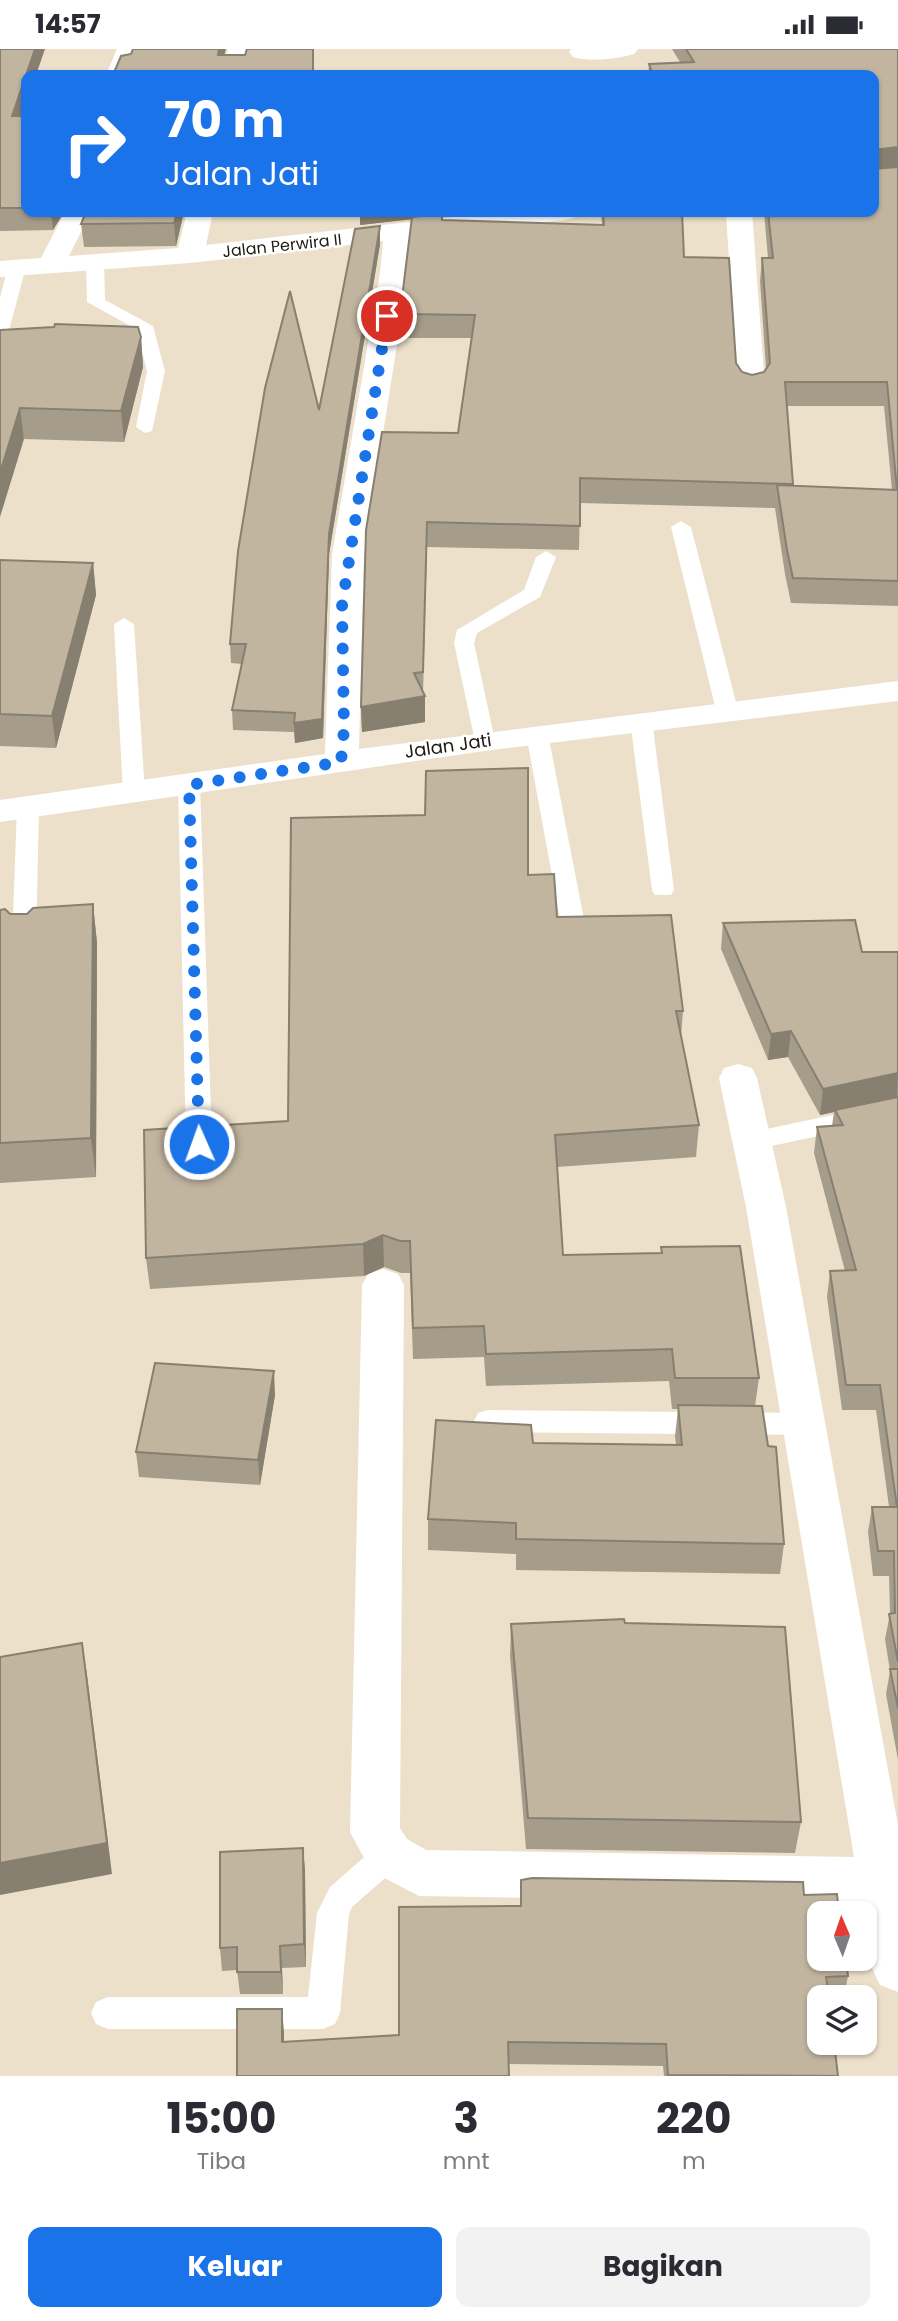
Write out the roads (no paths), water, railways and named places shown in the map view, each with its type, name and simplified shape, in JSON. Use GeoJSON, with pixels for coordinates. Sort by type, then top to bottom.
{"type":"FeatureCollection","features":[{"type":"Feature","properties":{"kind":"street"},"geometry":{"type":"LineString","coordinates":[[120,70],[129,49]]}},
{"type":"Feature","properties":{"kind":"street"},"geometry":{"type":"LineString","coordinates":[[234,70],[240,49]]}},
{"type":"Feature","properties":{"kind":"street"},"geometry":{"type":"LineString","coordinates":[[581,59],[626,49]]}},
{"type":"Feature","properties":{"kind":"street"},"geometry":{"type":"LineString","coordinates":[[52,263],[75,217]]}},
{"type":"Feature","properties":{"kind":"street"},"geometry":{"type":"LineString","coordinates":[[190,255],[199,217]]}},
{"type":"Feature","properties":{"kind":"street","name":"Jalan Perwira II"},"geometry":{"type":"LineString","coordinates":[[9,268],[190,255],[522,217]]}},
{"type":"Feature","properties":{"kind":"street"},"geometry":{"type":"LineString","coordinates":[[739,217],[751,387]]}},
{"type":"Feature","properties":{"kind":"street"},"geometry":{"type":"LineString","coordinates":[[341,762],[344,729],[342,606],[365,450],[381,366],[397,232]]}},
{"type":"Feature","properties":{"kind":"street","name":"Jalan Jati"},"geometry":{"type":"LineString","coordinates":[[14,809],[640,720],[898,691]]}},
{"type":"Feature","properties":{"kind":"street"},"geometry":{"type":"LineString","coordinates":[[738,1079],[752,1141],[803,1424],[898,1968]]}},
{"type":"Feature","properties":{"kind":"street"},"geometry":{"type":"LineString","coordinates":[[383,1285],[375,1832],[389,1855],[419,1873],[883,1880]]}},
{"type":"Feature","properties":{"kind":"lane"},"geometry":{"type":"LineString","coordinates":[[95,261],[99,305],[144,326],[156,371],[145,427]]}},
{"type":"Feature","properties":{"kind":"lane"},"geometry":{"type":"LineString","coordinates":[[0,330],[9,268]]}},
{"type":"Feature","properties":{"kind":"lane"},"geometry":{"type":"LineString","coordinates":[[681,527],[727,710]]}},
{"type":"Feature","properties":{"kind":"lane"},"geometry":{"type":"LineString","coordinates":[[484,741],[464,643],[467,630],[533,593],[547,558]]}},
{"type":"Feature","properties":{"kind":"lane"},"geometry":{"type":"LineString","coordinates":[[124,624],[134,793]]}},
{"type":"Feature","properties":{"kind":"lane"},"geometry":{"type":"LineString","coordinates":[[640,720],[663,890]]}},
{"type":"Feature","properties":{"kind":"lane"},"geometry":{"type":"LineString","coordinates":[[537,734],[575,935]]}},
{"type":"Feature","properties":{"kind":"lane"},"geometry":{"type":"LineString","coordinates":[[189,785],[199,1144]]}},
{"type":"Feature","properties":{"kind":"lane"},"geometry":{"type":"LineString","coordinates":[[14,809],[24,945]]}},
{"type":"Feature","properties":{"kind":"lane"},"geometry":{"type":"LineString","coordinates":[[752,1141],[898,1110]]}},
{"type":"Feature","properties":{"kind":"lane"},"geometry":{"type":"LineString","coordinates":[[488,1421],[803,1424]]}},
{"type":"Feature","properties":{"kind":"lane"},"geometry":{"type":"LineString","coordinates":[[108,2013],[323,2013],[333,1913],[341,1896],[389,1855]]}}]}
